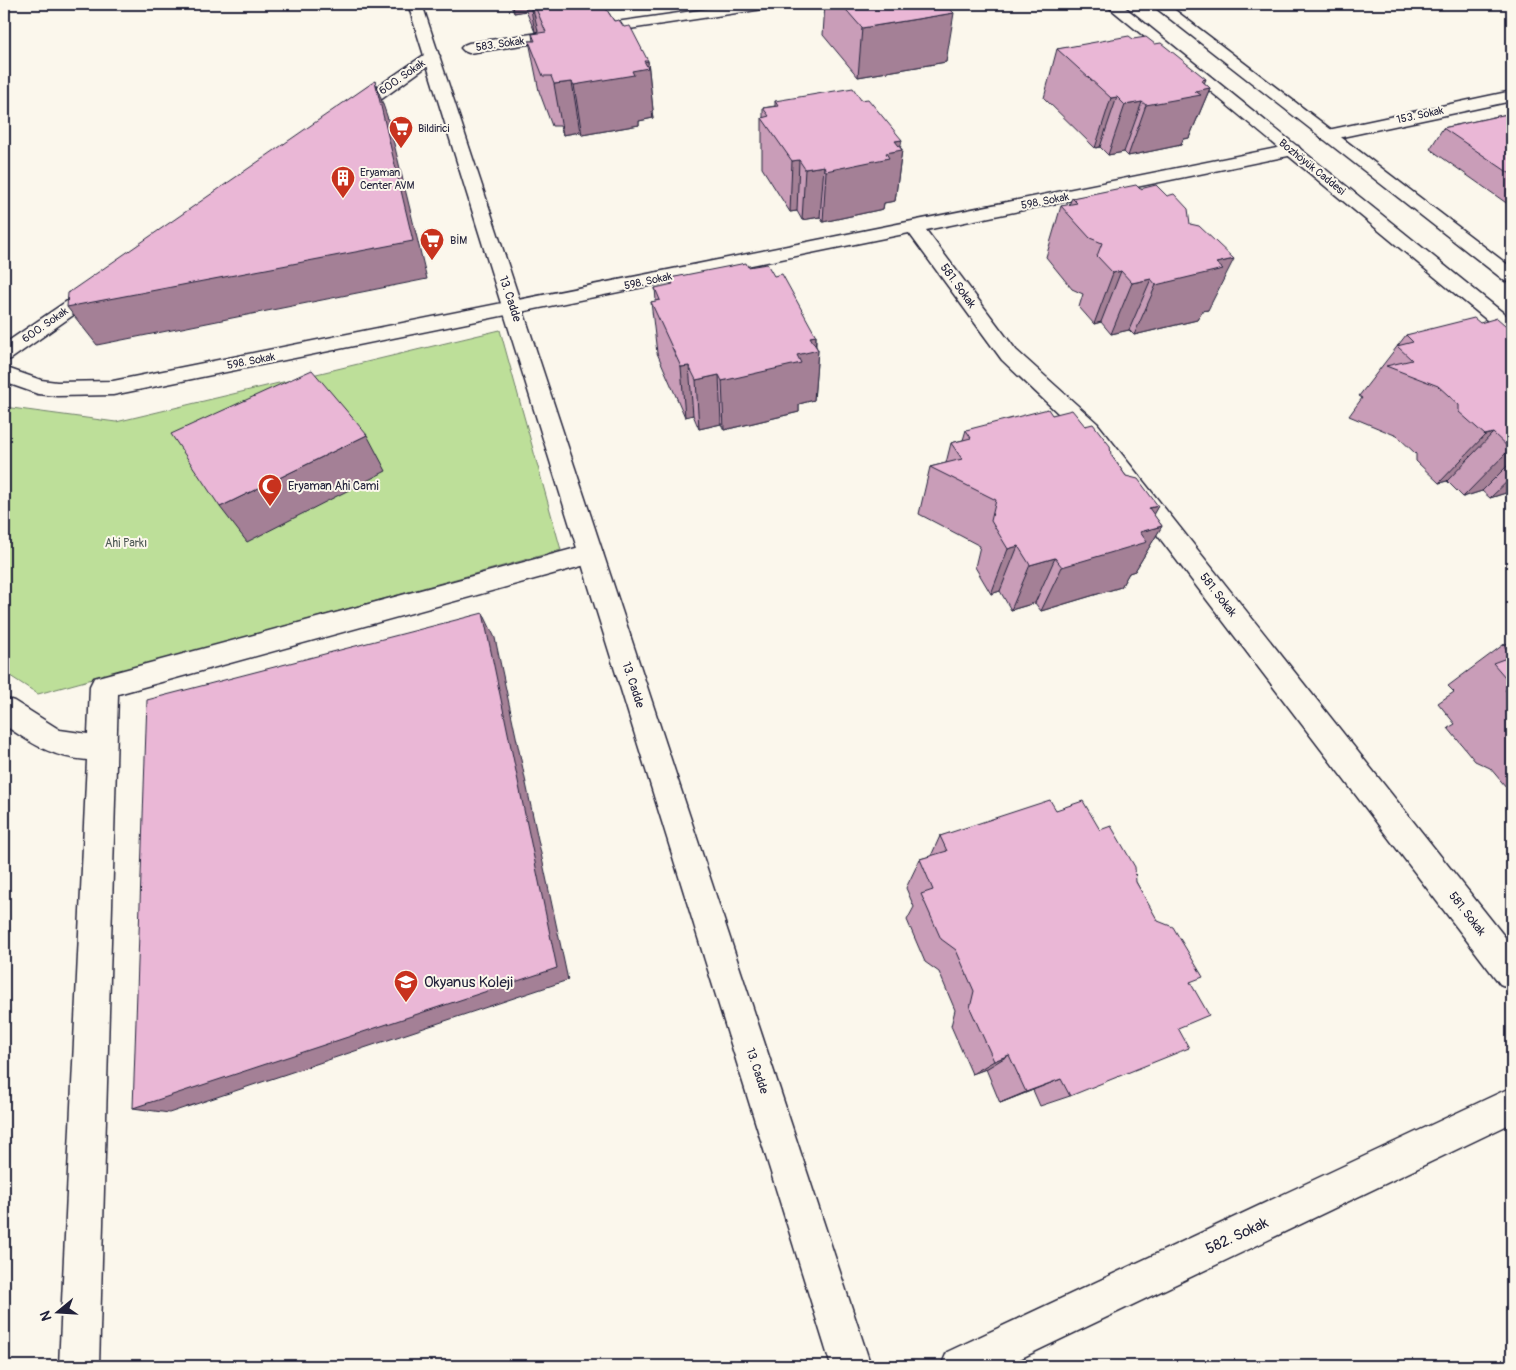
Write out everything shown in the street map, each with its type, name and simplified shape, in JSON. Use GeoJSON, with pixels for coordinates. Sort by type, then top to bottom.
{"type":"FeatureCollection","features":[{"type":"Feature","properties":{"kind":"street","name":"13. Cadde"},"geometry":{"type":"LineString","coordinates":[[415,4],[851,1366]]}},
{"type":"Feature","properties":{"kind":"street","name":"583. Sokak"},"geometry":{"type":"LineString","coordinates":[[468,48],[770,4]]}},
{"type":"Feature","properties":{"kind":"street","name":"Bozhöyük Caddesi"},"geometry":{"type":"LineString","coordinates":[[1112,4],[1512,330]]}},
{"type":"Feature","properties":{"kind":"street"},"geometry":{"type":"LineString","coordinates":[[1158,4],[1512,277]]}},
{"type":"Feature","properties":{"kind":"street","name":"600. Sokak"},"geometry":{"type":"LineString","coordinates":[[335,124],[432,56]]}},
{"type":"Feature","properties":{"kind":"street","name":"153. Sokak"},"geometry":{"type":"LineString","coordinates":[[1328,135],[1512,96]]}},
{"type":"Feature","properties":{"kind":"street","name":"598. Sokak"},"geometry":{"type":"LineString","coordinates":[[4,374],[38,387],[57,389],[113,388],[513,309],[1292,150]]}},
{"type":"Feature","properties":{"kind":"street","name":"581. Sokak"},"geometry":{"type":"LineString","coordinates":[[914,227],[1009,355],[1089,429],[1512,972]]}},
{"type":"Feature","properties":{"kind":"street","name":"600. Sokak"},"geometry":{"type":"LineString","coordinates":[[4,354],[117,275]]}},
{"type":"Feature","properties":{"kind":"street"},"geometry":{"type":"LineString","coordinates":[[78,1366],[104,686],[591,554]]}},
{"type":"Feature","properties":{"kind":"street"},"geometry":{"type":"LineString","coordinates":[[4,710],[53,741],[74,746],[101,748]]}},
{"type":"Feature","properties":{"kind":"street","name":"582. Sokak"},"geometry":{"type":"LineString","coordinates":[[961,1366],[1512,1105]]}},
{"type":"Feature","properties":{"kind":"green space","name":"Ahi Parkı"},"geometry":{"type":"Polygon","coordinates":[[[500,330],[561,550],[38,694],[4,672],[4,407],[116,422],[500,330]]]}},
{"type":"Feature","properties":{"kind":"building"},"geometry":{"type":"Polygon","coordinates":[[[534,4],[603,4],[614,21],[619,20],[624,27],[630,26],[648,61],[644,61],[648,68],[632,71],[634,75],[574,85],[572,82],[554,84],[551,76],[543,76],[529,41],[535,41],[532,34],[546,32],[534,4]]]}},
{"type":"Feature","properties":{"kind":"building"},"geometry":{"type":"Polygon","coordinates":[[[841,4],[945,4],[954,13],[862,28],[841,4]]]}},
{"type":"Feature","properties":{"kind":"building"},"geometry":{"type":"Polygon","coordinates":[[[1129,36],[1133,39],[1146,37],[1155,44],[1161,43],[1206,79],[1201,80],[1210,88],[1195,91],[1201,95],[1146,105],[1142,102],[1125,105],[1117,97],[1111,98],[1057,49],[1129,36]]]}},
{"type":"Feature","properties":{"kind":"building"},"geometry":{"type":"Polygon","coordinates":[[[375,81],[413,241],[67,307],[68,293],[375,81]]]}},
{"type":"Feature","properties":{"kind":"building"},"geometry":{"type":"Polygon","coordinates":[[[853,88],[861,100],[868,99],[902,140],[895,141],[902,150],[886,153],[889,158],[826,171],[824,166],[805,169],[799,160],[792,161],[762,118],[769,116],[763,108],[778,106],[775,101],[853,88]]]}},
{"type":"Feature","properties":{"kind":"building"},"geometry":{"type":"Polygon","coordinates":[[[1512,113],[1512,175],[1443,128],[1512,113]]]}},
{"type":"Feature","properties":{"kind":"building"},"geometry":{"type":"Polygon","coordinates":[[[1136,185],[1140,189],[1156,185],[1167,196],[1174,194],[1188,209],[1190,224],[1199,226],[1234,259],[1216,263],[1223,269],[1156,285],[1151,279],[1132,283],[1121,271],[1113,273],[1097,256],[1102,243],[1090,238],[1061,206],[1077,203],[1072,198],[1136,185]]]}},
{"type":"Feature","properties":{"kind":"building"},"geometry":{"type":"Polygon","coordinates":[[[746,263],[748,267],[767,264],[774,276],[782,274],[816,336],[810,337],[818,350],[797,355],[801,363],[722,381],[719,375],[696,380],[689,366],[681,367],[651,302],[660,300],[655,288],[673,284],[670,278],[746,263]]]}},
{"type":"Feature","properties":{"kind":"building"},"geometry":{"type":"Polygon","coordinates":[[[1474,318],[1480,323],[1497,318],[1512,331],[1512,448],[1510,449],[1493,433],[1485,435],[1459,412],[1459,405],[1438,386],[1386,366],[1412,360],[1397,346],[1413,342],[1406,335],[1474,318]]]}},
{"type":"Feature","properties":{"kind":"building"},"geometry":{"type":"Polygon","coordinates":[[[312,370],[367,435],[220,507],[171,434],[312,370]]]}},
{"type":"Feature","properties":{"kind":"building"},"geometry":{"type":"Polygon","coordinates":[[[1048,409],[1052,415],[1072,410],[1085,426],[1093,424],[1110,446],[1111,455],[1126,476],[1138,479],[1158,506],[1149,508],[1162,526],[1140,532],[1147,542],[1062,567],[1055,558],[1030,565],[1018,546],[1008,549],[991,521],[996,500],[930,467],[962,459],[951,443],[971,438],[966,430],[1048,409]]]}},
{"type":"Feature","properties":{"kind":"building"},"geometry":{"type":"Polygon","coordinates":[[[483,613],[557,968],[133,1108],[147,700],[483,613]]]}},
{"type":"Feature","properties":{"kind":"building"},"geometry":{"type":"Polygon","coordinates":[[[1512,642],[1512,655],[1503,645],[1512,642]]]}},
{"type":"Feature","properties":{"kind":"building"},"geometry":{"type":"Polygon","coordinates":[[[1512,656],[1512,685],[1493,663],[1512,656]]]}},
{"type":"Feature","properties":{"kind":"building"},"geometry":{"type":"Polygon","coordinates":[[[1512,687],[1512,698],[1505,690],[1512,687]]]}},
{"type":"Feature","properties":{"kind":"building"},"geometry":{"type":"Polygon","coordinates":[[[1050,800],[1056,810],[1083,801],[1100,830],[1111,826],[1135,867],[1136,882],[1158,921],[1173,927],[1203,977],[1190,982],[1209,1015],[1178,1028],[1189,1048],[1070,1096],[1061,1079],[1026,1092],[1009,1055],[994,1061],[970,1008],[974,991],[956,950],[941,939],[921,894],[933,890],[920,859],[947,851],[940,836],[1050,800]]]}},
{"type":"Feature","properties":{"kind":"place","name":"Bildirici"},"geometry":{"type":"Point","coordinates":[401,149]}},
{"type":"Feature","properties":{"kind":"place","name":"Eryaman Center AVM"},"geometry":{"type":"Point","coordinates":[343,199]}},
{"type":"Feature","properties":{"kind":"place","name":"BİM"},"geometry":{"type":"Point","coordinates":[432,261]}},
{"type":"Feature","properties":{"kind":"place","name":"Eryaman Ahi Cami"},"geometry":{"type":"Point","coordinates":[270,507]}},
{"type":"Feature","properties":{"kind":"place","name":"Okyanus Koleji"},"geometry":{"type":"Point","coordinates":[406,1003]}}]}
